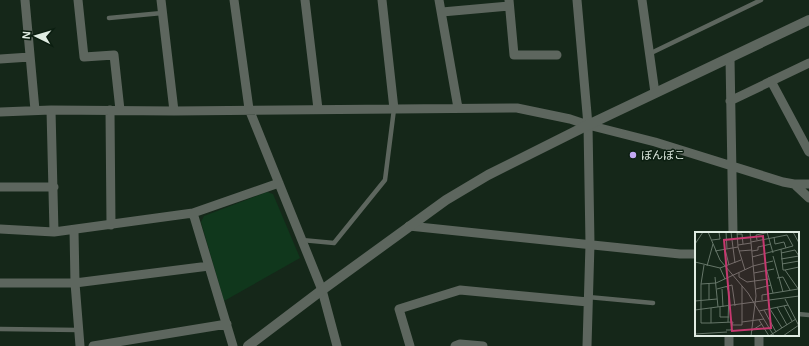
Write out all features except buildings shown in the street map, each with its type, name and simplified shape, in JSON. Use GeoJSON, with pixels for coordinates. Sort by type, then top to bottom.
{"type":"FeatureCollection","features":[{"type":"Feature","properties":{"kind":"street"},"geometry":{"type":"LineString","coordinates":[[25,0],[35,110]]}},
{"type":"Feature","properties":{"kind":"street"},"geometry":{"type":"LineString","coordinates":[[78,0],[84,57],[114,55],[120,110]]}},
{"type":"Feature","properties":{"kind":"street"},"geometry":{"type":"LineString","coordinates":[[161,0],[174,111]]}},
{"type":"Feature","properties":{"kind":"street"},"geometry":{"type":"LineString","coordinates":[[234,0],[249,109],[322,290],[337,346]]}},
{"type":"Feature","properties":{"kind":"street"},"geometry":{"type":"LineString","coordinates":[[305,0],[318,109]]}},
{"type":"Feature","properties":{"kind":"street"},"geometry":{"type":"LineString","coordinates":[[382,0],[394,109]]}},
{"type":"Feature","properties":{"kind":"street"},"geometry":{"type":"LineString","coordinates":[[439,0],[458,108]]}},
{"type":"Feature","properties":{"kind":"street"},"geometry":{"type":"LineString","coordinates":[[577,0],[588,125],[590,244],[586,346]]}},
{"type":"Feature","properties":{"kind":"street"},"geometry":{"type":"LineString","coordinates":[[642,0],[655,93]]}},
{"type":"Feature","properties":{"kind":"street"},"geometry":{"type":"LineString","coordinates":[[442,12],[509,3],[514,55],[557,55]]}},
{"type":"Feature","properties":{"kind":"street"},"geometry":{"type":"LineString","coordinates":[[248,346],[409,226],[446,200],[488,175],[588,125],[809,20]]}},
{"type":"Feature","properties":{"kind":"street"},"geometry":{"type":"LineString","coordinates":[[0,59],[30,57]]}},
{"type":"Feature","properties":{"kind":"street"},"geometry":{"type":"LineString","coordinates":[[730,58],[733,232]]}},
{"type":"Feature","properties":{"kind":"street"},"geometry":{"type":"LineString","coordinates":[[730,101],[809,63]]}},
{"type":"Feature","properties":{"kind":"street"},"geometry":{"type":"LineString","coordinates":[[771,82],[809,152]]}},
{"type":"Feature","properties":{"kind":"street"},"geometry":{"type":"LineString","coordinates":[[0,112],[35,110],[174,111],[249,109],[517,108],[570,119],[655,142],[732,167],[794,184],[809,184]]}},
{"type":"Feature","properties":{"kind":"street"},"geometry":{"type":"LineString","coordinates":[[51,110],[54,232]]}},
{"type":"Feature","properties":{"kind":"street"},"geometry":{"type":"LineString","coordinates":[[110,110],[111,225]]}},
{"type":"Feature","properties":{"kind":"street"},"geometry":{"type":"LineString","coordinates":[[0,229],[54,232],[193,213],[279,183]]}},
{"type":"Feature","properties":{"kind":"street"},"geometry":{"type":"LineString","coordinates":[[794,184],[809,198]]}},
{"type":"Feature","properties":{"kind":"street"},"geometry":{"type":"LineString","coordinates":[[0,187],[54,187]]}},
{"type":"Feature","properties":{"kind":"street"},"geometry":{"type":"LineString","coordinates":[[193,213],[233,346]]}},
{"type":"Feature","properties":{"kind":"street"},"geometry":{"type":"LineString","coordinates":[[409,226],[680,254],[695,254]]}},
{"type":"Feature","properties":{"kind":"street"},"geometry":{"type":"LineString","coordinates":[[74,230],[75,283],[80,346]]}},
{"type":"Feature","properties":{"kind":"street"},"geometry":{"type":"LineString","coordinates":[[0,283],[75,283],[209,266]]}},
{"type":"Feature","properties":{"kind":"street"},"geometry":{"type":"LineString","coordinates":[[410,346],[399,310],[460,290],[588,300]]}},
{"type":"Feature","properties":{"kind":"street"},"geometry":{"type":"LineString","coordinates":[[93,346],[227,324]]}},
{"type":"Feature","properties":{"kind":"street"},"geometry":{"type":"LineString","coordinates":[[455,346],[460,344],[483,346]]}},
{"type":"Feature","properties":{"kind":"lane"},"geometry":{"type":"LineString","coordinates":[[649,54],[761,0]]}},
{"type":"Feature","properties":{"kind":"lane"},"geometry":{"type":"LineString","coordinates":[[109,18],[162,14]]}},
{"type":"Feature","properties":{"kind":"lane"},"geometry":{"type":"LineString","coordinates":[[302,240],[334,243],[385,180],[394,109]]}},
{"type":"Feature","properties":{"kind":"lane"},"geometry":{"type":"LineString","coordinates":[[588,300],[653,303]]}},
{"type":"Feature","properties":{"kind":"lane"},"geometry":{"type":"LineString","coordinates":[[799,314],[809,315]]}},
{"type":"Feature","properties":{"kind":"lane"},"geometry":{"type":"LineString","coordinates":[[0,329],[79,330]]}},
{"type":"Feature","properties":{"kind":"green space"},"geometry":{"type":"Polygon","coordinates":[[[267,192],[273,194],[300,258],[224,301],[201,222],[204,216],[267,192]]]}},
{"type":"Feature","properties":{"kind":"place","name":"ぽんぽこ"},"geometry":{"type":"Point","coordinates":[633,155]}}]}
